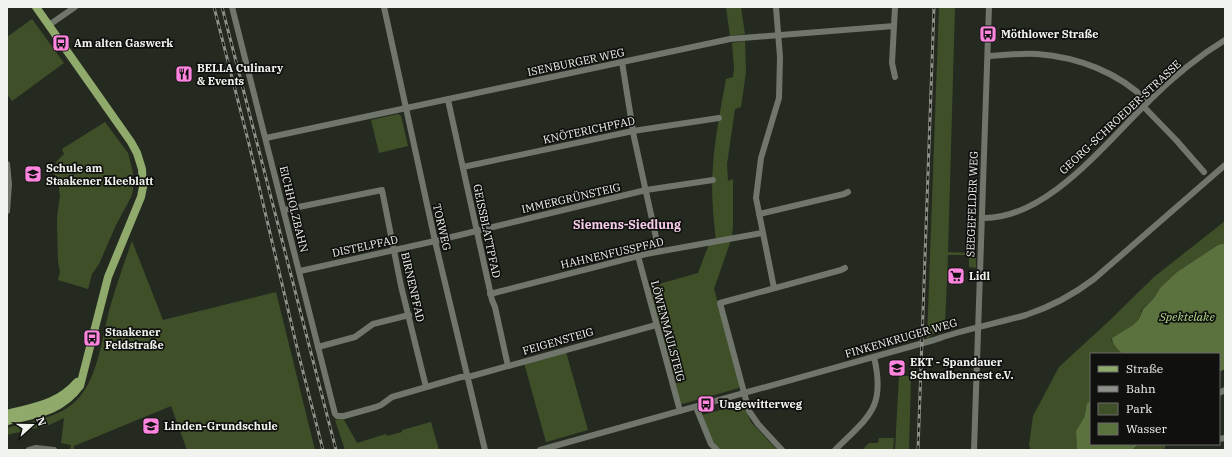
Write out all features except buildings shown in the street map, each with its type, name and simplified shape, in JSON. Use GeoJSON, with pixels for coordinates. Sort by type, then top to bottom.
{"type":"FeatureCollection","features":[{"type":"Feature","properties":{"kind":"main road"},"geometry":{"type":"LineString","coordinates":[[7,422],[50,410],[61,404],[80,386],[108,278],[125,233],[138,206],[141,197],[143,178],[140,162],[131,142],[36,7]]}},
{"type":"Feature","properties":{"kind":"main road"},"geometry":{"type":"LineString","coordinates":[[7,414],[48,403],[57,399],[66,394],[82,377]]}},
{"type":"Feature","properties":{"kind":"street"},"geometry":{"type":"LineString","coordinates":[[49,25],[75,7]]}},
{"type":"Feature","properties":{"kind":"street","name":"EICHHOLZBAHN"},"geometry":{"type":"LineString","coordinates":[[232,7],[300,270],[318,347],[336,414],[338,416]]}},
{"type":"Feature","properties":{"kind":"street","name":"TORWEG"},"geometry":{"type":"LineString","coordinates":[[384,7],[435,241],[466,376],[485,450]]}},
{"type":"Feature","properties":{"kind":"street"},"geometry":{"type":"LineString","coordinates":[[774,288],[756,198],[761,158],[779,98],[780,64],[776,7]]}},
{"type":"Feature","properties":{"kind":"street"},"geometry":{"type":"LineString","coordinates":[[895,7],[892,63],[895,76]]}},
{"type":"Feature","properties":{"kind":"street","name":"SEEGEFELDER WEG"},"geometry":{"type":"LineString","coordinates":[[974,450],[990,7]]}},
{"type":"Feature","properties":{"kind":"street","name":"ISENBURGER WEG"},"geometry":{"type":"LineString","coordinates":[[266,138],[730,39],[894,26]]}},
{"type":"Feature","properties":{"kind":"street","name":"GEORG-SCHROEDER-STRASSE"},"geometry":{"type":"LineString","coordinates":[[982,218],[1012,213],[1033,204],[1046,196],[1084,166],[1145,104],[1190,65],[1225,40]]}},
{"type":"Feature","properties":{"kind":"street"},"geometry":{"type":"LineString","coordinates":[[988,56],[1036,54],[1057,57],[1096,68],[1114,76],[1132,88],[1204,172]]}},
{"type":"Feature","properties":{"kind":"street"},"geometry":{"type":"LineString","coordinates":[[622,62],[633,131],[659,251]]}},
{"type":"Feature","properties":{"kind":"street","name":"GEISSBLATTPFAD"},"geometry":{"type":"LineString","coordinates":[[448,100],[490,294],[495,307],[508,366]]}},
{"type":"Feature","properties":{"kind":"street","name":"KNÖTERICHPFAD"},"geometry":{"type":"LineString","coordinates":[[463,167],[633,131],[719,118]]}},
{"type":"Feature","properties":{"kind":"street"},"geometry":{"type":"LineString","coordinates":[[7,164],[9,184],[7,211]]}},
{"type":"Feature","properties":{"kind":"street","name":"FINKENKRUGER WEG"},"geometry":{"type":"LineString","coordinates":[[540,450],[1040,310],[1060,301],[1094,280],[1225,165]]}},
{"type":"Feature","properties":{"kind":"street","name":"IMMERGRÜNSTEIG"},"geometry":{"type":"LineString","coordinates":[[435,241],[646,190],[713,180]]}},
{"type":"Feature","properties":{"kind":"street","name":"BIRNENPFAD"},"geometry":{"type":"LineString","coordinates":[[284,210],[382,190],[394,250],[426,387]]}},
{"type":"Feature","properties":{"kind":"street"},"geometry":{"type":"LineString","coordinates":[[759,214],[848,192]]}},
{"type":"Feature","properties":{"kind":"street","name":"HAHNENFUSSPFAD"},"geometry":{"type":"LineString","coordinates":[[490,294],[659,251],[762,233]]}},
{"type":"Feature","properties":{"kind":"street","name":"DISTELPFAD"},"geometry":{"type":"LineString","coordinates":[[300,270],[435,241]]}},
{"type":"Feature","properties":{"kind":"street","name":"LÖWENMAULSTEIG"},"geometry":{"type":"LineString","coordinates":[[638,256],[680,411]]}},
{"type":"Feature","properties":{"kind":"street"},"geometry":{"type":"LineString","coordinates":[[782,450],[754,420],[749,411],[720,303],[845,268]]}},
{"type":"Feature","properties":{"kind":"street"},"geometry":{"type":"LineString","coordinates":[[318,347],[355,337],[373,324],[409,315]]}},
{"type":"Feature","properties":{"kind":"street","name":"FEIGENSTEIG"},"geometry":{"type":"LineString","coordinates":[[338,416],[344,416],[376,407],[392,397],[426,387],[656,325]]}},
{"type":"Feature","properties":{"kind":"street"},"geometry":{"type":"LineString","coordinates":[[835,450],[865,420],[874,406],[878,394],[879,382],[874,357]]}},
{"type":"Feature","properties":{"kind":"street"},"geometry":{"type":"LineString","coordinates":[[696,407],[711,444],[716,450]]}},
{"type":"Feature","properties":{"kind":"street"},"geometry":{"type":"LineString","coordinates":[[29,450],[36,448],[54,450]]}},
{"type":"Feature","properties":{"kind":"green space"},"geometry":{"type":"Polygon","coordinates":[[[726,7],[741,7],[745,34],[730,36],[726,7]]]}},
{"type":"Feature","properties":{"kind":"green space"},"geometry":{"type":"Polygon","coordinates":[[[939,7],[955,7],[948,252],[976,253],[976,268],[969,267],[969,255],[948,255],[945,325],[942,325],[942,327],[927,339],[939,7]]]}},
{"type":"Feature","properties":{"kind":"green space"},"geometry":{"type":"Polygon","coordinates":[[[32,19],[64,63],[12,101],[7,94],[7,37],[32,19]]]}},
{"type":"Feature","properties":{"kind":"green space"},"geometry":{"type":"Polygon","coordinates":[[[745,41],[746,72],[741,107],[735,109],[727,164],[728,181],[733,179],[732,237],[716,240],[713,212],[712,174],[717,133],[726,79],[733,77],[734,68],[732,43],[745,41]]]}},
{"type":"Feature","properties":{"kind":"green space"},"geometry":{"type":"Polygon","coordinates":[[[398,114],[401,116],[408,146],[379,153],[371,120],[398,114]]]}},
{"type":"Feature","properties":{"kind":"green space"},"geometry":{"type":"Polygon","coordinates":[[[105,122],[128,153],[133,173],[133,190],[99,264],[92,274],[88,289],[58,280],[60,272],[58,261],[57,217],[60,196],[58,182],[53,169],[57,161],[64,154],[62,149],[105,122]]]}},
{"type":"Feature","properties":{"kind":"green space"},"geometry":{"type":"Polygon","coordinates":[[[1225,221],[1225,243],[1218,245],[1177,272],[1160,288],[1154,298],[1142,309],[1139,319],[1133,325],[1112,338],[1111,340],[1122,353],[1090,353],[1090,402],[1087,403],[1085,416],[1076,431],[1077,450],[1031,450],[1029,445],[1033,416],[1059,367],[1154,277],[1225,221]]]}},
{"type":"Feature","properties":{"kind":"green space"},"geometry":{"type":"Polygon","coordinates":[[[731,240],[714,289],[741,385],[739,388],[682,404],[680,403],[648,287],[698,273],[709,244],[731,240]]]}},
{"type":"Feature","properties":{"kind":"green space"},"geometry":{"type":"Polygon","coordinates":[[[132,241],[163,320],[276,292],[315,450],[187,450],[171,406],[74,446],[74,450],[70,450],[71,445],[61,443],[64,418],[49,425],[7,435],[7,428],[40,420],[56,414],[70,406],[80,397],[87,386],[98,360],[111,304],[132,241]]]}},
{"type":"Feature","properties":{"kind":"green space"},"geometry":{"type":"Polygon","coordinates":[[[566,352],[588,430],[546,442],[524,363],[566,352]]]}},
{"type":"Feature","properties":{"kind":"green space"},"geometry":{"type":"Polygon","coordinates":[[[899,376],[911,376],[909,450],[895,450],[899,376]]]}},
{"type":"Feature","properties":{"kind":"green space"},"geometry":{"type":"Polygon","coordinates":[[[743,404],[751,422],[777,450],[720,450],[713,442],[702,415],[743,404]]]}},
{"type":"Feature","properties":{"kind":"green space"},"geometry":{"type":"Polygon","coordinates":[[[343,418],[357,443],[386,434],[387,436],[402,432],[402,430],[431,422],[439,450],[345,450],[335,420],[343,418]]]}},
{"type":"Feature","properties":{"kind":"green space"},"geometry":{"type":"Polygon","coordinates":[[[879,438],[894,438],[893,450],[863,449],[869,443],[878,443],[879,438]]]}},
{"type":"Feature","properties":{"kind":"green space"},"geometry":{"type":"Polygon","coordinates":[[[1138,445],[1166,445],[1164,450],[1133,450],[1138,445]]]}},
{"type":"Feature","properties":{"kind":"water","name":"Spektelake"},"geometry":{"type":"Polygon","coordinates":[[[1225,243],[1225,369],[1220,372],[1220,353],[1122,353],[1119,351],[1114,345],[1112,338],[1133,325],[1139,319],[1143,309],[1154,298],[1160,288],[1177,272],[1218,245],[1225,243]]]}},
{"type":"Feature","properties":{"kind":"water"},"geometry":{"type":"Polygon","coordinates":[[[1090,402],[1090,445],[1138,445],[1132,450],[1077,450],[1076,431],[1085,416],[1087,403],[1090,402]]]}},
{"type":"Feature","properties":{"kind":"railway"},"geometry":{"type":"LineString","coordinates":[[214,7],[249,144],[299,356],[323,450]]}},
{"type":"Feature","properties":{"kind":"railway"},"geometry":{"type":"LineString","coordinates":[[222,7],[336,450]]}},
{"type":"Feature","properties":{"kind":"railway"},"geometry":{"type":"LineString","coordinates":[[918,450],[934,7]]}},
{"type":"Feature","properties":{"kind":"place","name":"Möthlower Straße"},"geometry":{"type":"Point","coordinates":[988,34]}},
{"type":"Feature","properties":{"kind":"place","name":"Am alten Gaswerk"},"geometry":{"type":"Point","coordinates":[61,43]}},
{"type":"Feature","properties":{"kind":"place","name":"BELLA Culinary & Events"},"geometry":{"type":"Point","coordinates":[184,74]}},
{"type":"Feature","properties":{"kind":"place","name":"Schule am Staakener Kleeblatt"},"geometry":{"type":"Point","coordinates":[33,174]}},
{"type":"Feature","properties":{"kind":"place","name":"Lidl"},"geometry":{"type":"Point","coordinates":[956,276]}},
{"type":"Feature","properties":{"kind":"place","name":"Staakener Feldstraße"},"geometry":{"type":"Point","coordinates":[92,338]}},
{"type":"Feature","properties":{"kind":"place","name":"EKT - Spandauer Schwalbennest e.V."},"geometry":{"type":"Point","coordinates":[897,368]}},
{"type":"Feature","properties":{"kind":"place","name":"Ungewitterweg"},"geometry":{"type":"Point","coordinates":[706,404]}},
{"type":"Feature","properties":{"kind":"place","name":"Linden-Grundschule"},"geometry":{"type":"Point","coordinates":[151,426]}},
{"type":"Feature","properties":{"kind":"district","name":"Siemens-Siedlung"},"geometry":{"type":"Point","coordinates":[627,225]}}]}
